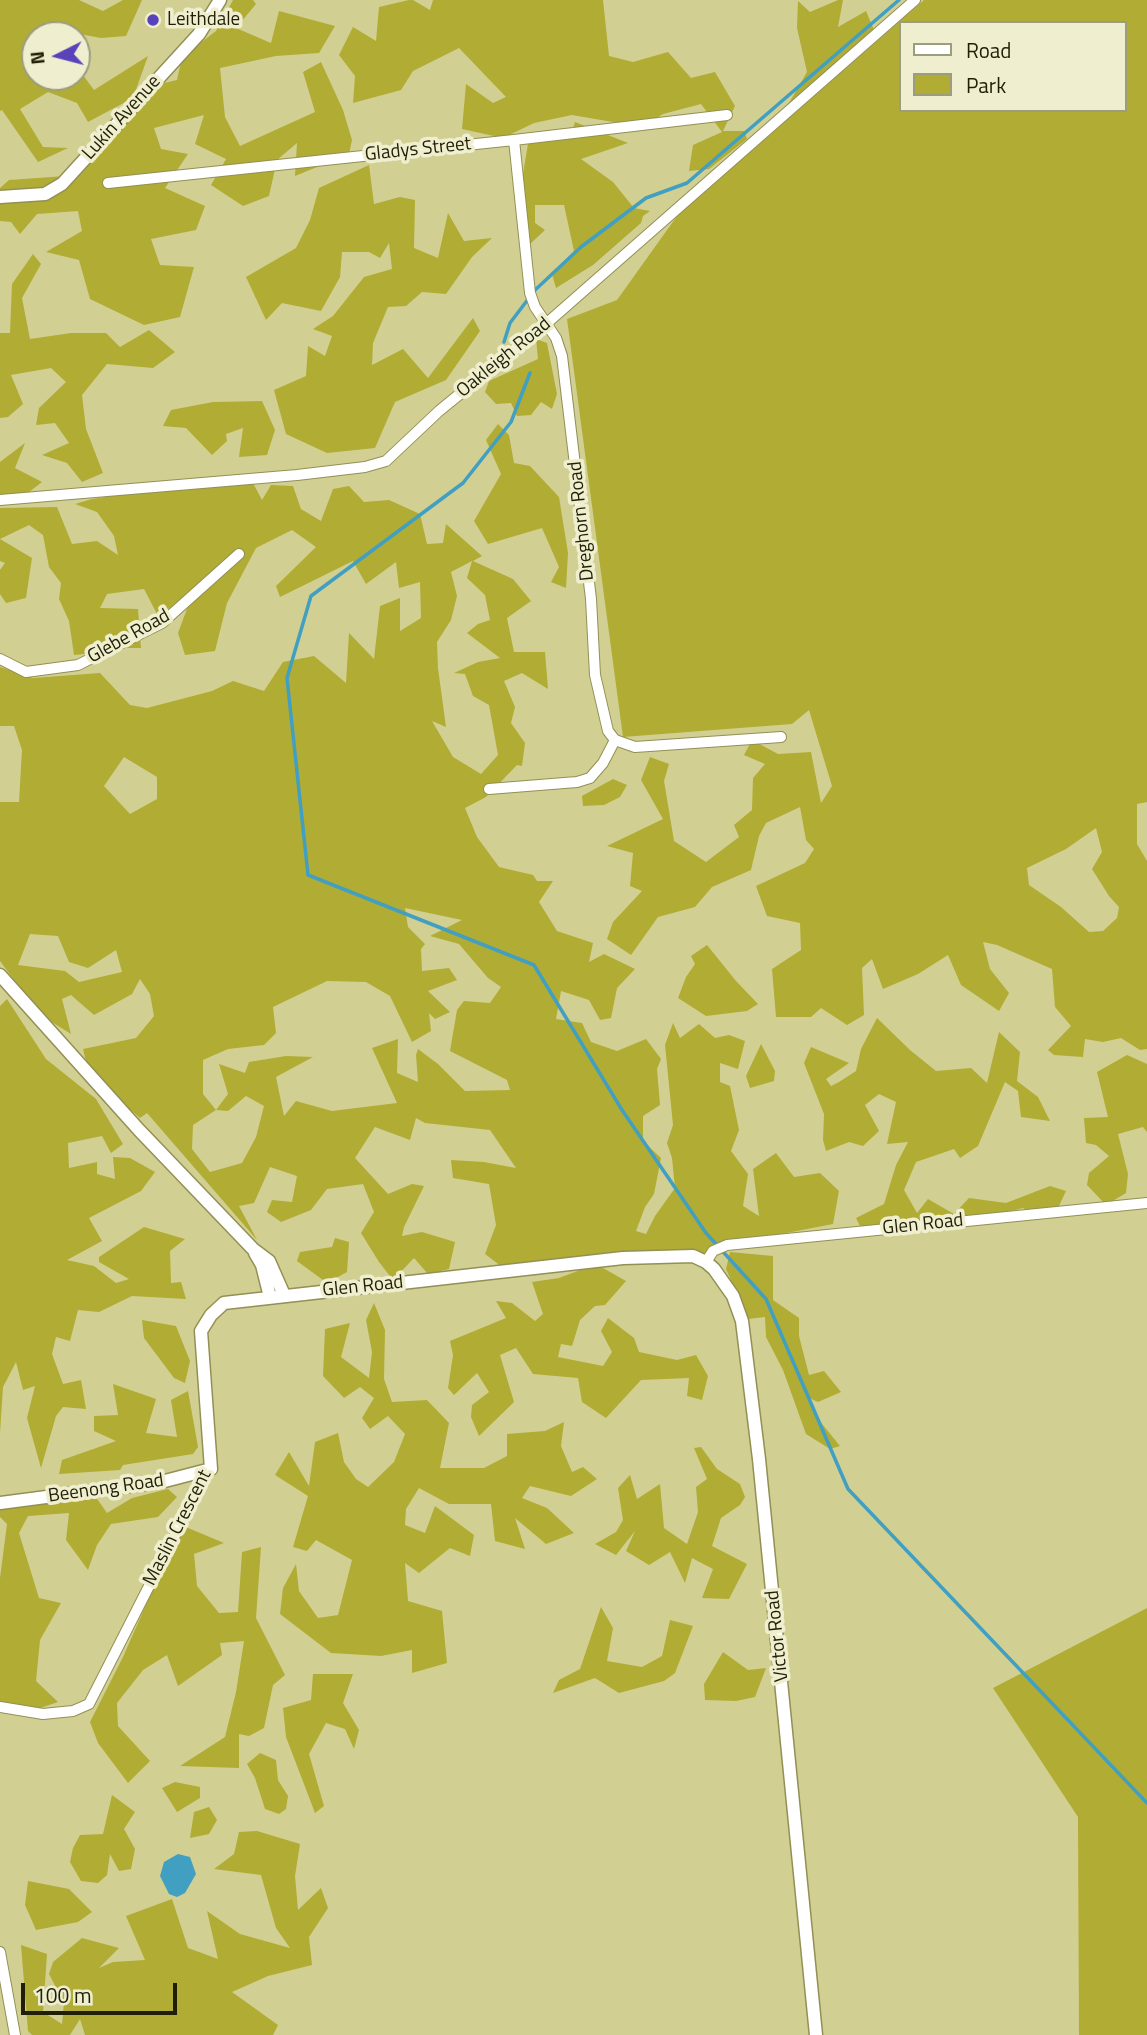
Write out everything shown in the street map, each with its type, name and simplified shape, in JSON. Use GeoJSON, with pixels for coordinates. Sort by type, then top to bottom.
{"type":"FeatureCollection","features":[{"type":"Feature","properties":{"kind":"street","name":"Lukin Avenue"},"geometry":{"type":"LineString","coordinates":[[0,197],[45,194],[62,184],[199,34],[220,0]]}},
{"type":"Feature","properties":{"kind":"street","name":"Oakleigh Road"},"geometry":{"type":"LineString","coordinates":[[0,500],[297,475],[365,467],[386,461],[439,411],[547,323],[915,0]]}},
{"type":"Feature","properties":{"kind":"street","name":"Gladys Street"},"geometry":{"type":"LineString","coordinates":[[108,183],[727,115]]}},
{"type":"Feature","properties":{"kind":"street","name":"Dreghorn Road"},"geometry":{"type":"LineString","coordinates":[[514,140],[530,293],[535,307],[556,338],[562,356],[591,599],[595,675],[604,720],[615,740]]}},
{"type":"Feature","properties":{"kind":"street","name":"Glebe Road"},"geometry":{"type":"LineString","coordinates":[[0,659],[26,672],[78,665],[162,623],[239,554]]}},
{"type":"Feature","properties":{"kind":"street"},"geometry":{"type":"LineString","coordinates":[[489,789],[577,782],[590,778],[603,763],[615,740],[635,747],[781,737]]}},
{"type":"Feature","properties":{"kind":"street"},"geometry":{"type":"LineString","coordinates":[[0,975],[139,1129],[253,1249],[269,1261],[284,1295]]}},
{"type":"Feature","properties":{"kind":"street","name":"Glen Road"},"geometry":{"type":"LineString","coordinates":[[270,1297],[623,1258],[704,1256],[727,1245],[1147,1203]]}},
{"type":"Feature","properties":{"kind":"street"},"geometry":{"type":"LineString","coordinates":[[253,1249],[262,1265],[270,1297]]}},
{"type":"Feature","properties":{"kind":"street","name":"Victor Road"},"geometry":{"type":"LineString","coordinates":[[704,1256],[733,1296],[742,1321],[760,1459],[816,2035]]}},
{"type":"Feature","properties":{"kind":"street","name":"Maslin Crescent"},"geometry":{"type":"LineString","coordinates":[[0,1707],[43,1714],[73,1711],[89,1704],[196,1493],[211,1469],[201,1331],[211,1315],[224,1303],[270,1297]]}},
{"type":"Feature","properties":{"kind":"street","name":"Beenong Road"},"geometry":{"type":"LineString","coordinates":[[0,1503],[161,1482],[211,1469]]}},
{"type":"Feature","properties":{"kind":"street"},"geometry":{"type":"LineString","coordinates":[[0,1952],[15,2035]]}},
{"type":"Feature","properties":{"kind":"green space"},"geometry":{"type":"Polygon","coordinates":[[[0,0],[79,0],[103,11],[123,0],[142,0],[126,36],[91,36],[91,21],[21,21],[21,91],[91,91],[91,86],[94,90],[148,56],[133,98],[88,122],[77,103],[48,92],[20,109],[43,147],[68,148],[38,162],[2,110],[0,111],[0,0]]]}},
{"type":"Feature","properties":{"kind":"green space"},"geometry":{"type":"Polygon","coordinates":[[[233,0],[253,0],[256,4],[236,28],[271,43],[279,11],[335,26],[319,53],[276,56],[220,68],[225,117],[240,146],[315,112],[303,72],[321,62],[343,110],[352,140],[349,154],[295,176],[297,143],[277,160],[269,196],[243,206],[211,185],[226,159],[195,144],[204,115],[154,128],[161,149],[188,154],[165,188],[205,206],[196,230],[151,239],[160,265],[194,267],[180,317],[144,325],[90,299],[79,260],[46,252],[82,231],[78,211],[37,214],[20,234],[11,222],[0,221],[0,188],[9,180],[80,175],[160,84],[177,80],[182,57],[216,31],[233,0]]]}},
{"type":"Feature","properties":{"kind":"green space"},"geometry":{"type":"Polygon","coordinates":[[[409,0],[430,10],[433,0],[603,0],[609,56],[633,62],[668,52],[691,78],[715,72],[735,106],[723,131],[744,131],[747,139],[709,169],[689,171],[693,145],[722,132],[701,104],[663,114],[642,127],[572,115],[534,123],[503,138],[462,129],[466,84],[493,103],[506,97],[459,48],[413,71],[401,90],[353,103],[355,76],[339,55],[353,27],[376,41],[379,7],[409,0]]]}},
{"type":"Feature","properties":{"kind":"green space"},"geometry":{"type":"Polygon","coordinates":[[[843,0],[838,27],[866,11],[877,37],[789,103],[807,72],[797,28],[798,1],[810,12],[843,0]]]}},
{"type":"Feature","properties":{"kind":"green space"},"geometry":{"type":"Polygon","coordinates":[[[924,0],[1147,0],[1147,802],[1137,804],[1137,844],[1147,861],[1147,1049],[1140,1050],[1121,1038],[1103,1042],[1085,1039],[1083,1057],[1054,1055],[1048,1050],[1071,1026],[1055,1007],[1052,969],[997,945],[983,942],[990,969],[1009,993],[999,1011],[961,985],[948,955],[918,974],[883,989],[872,959],[862,968],[864,1015],[847,1025],[821,1008],[811,1017],[776,1017],[772,969],[801,950],[800,923],[767,916],[756,886],[805,863],[814,849],[806,840],[800,807],[766,823],[759,836],[751,870],[712,887],[695,907],[658,917],[631,955],[607,939],[613,922],[642,891],[630,886],[633,853],[607,846],[663,819],[641,780],[650,757],[669,764],[664,781],[674,841],[706,862],[739,837],[734,825],[752,810],[753,778],[765,764],[744,755],[752,740],[778,754],[811,752],[821,803],[832,786],[809,710],[792,724],[623,737],[567,319],[617,300],[677,216],[898,23],[898,112],[1126,112],[1126,21],[900,21],[924,0]],[[1096,828],[1066,849],[1027,868],[1029,885],[1061,907],[1089,932],[1103,931],[1117,918],[1119,907],[1092,869],[1102,852],[1096,828]]]}},
{"type":"Feature","properties":{"kind":"green space"},"geometry":{"type":"Polygon","coordinates":[[[575,122],[628,143],[581,159],[613,182],[634,208],[650,211],[643,216],[641,223],[593,265],[556,288],[552,274],[574,251],[564,205],[535,205],[535,223],[545,230],[529,245],[520,192],[528,144],[570,138],[575,122]]]}},
{"type":"Feature","properties":{"kind":"green space"},"geometry":{"type":"Polygon","coordinates":[[[369,165],[374,204],[400,197],[415,200],[414,248],[438,258],[448,213],[464,241],[492,238],[472,257],[446,294],[422,292],[406,306],[388,307],[373,343],[372,365],[403,349],[428,378],[473,318],[480,331],[446,380],[395,402],[375,448],[327,453],[286,434],[274,390],[306,376],[308,346],[325,356],[332,336],[313,329],[333,316],[364,277],[392,269],[389,243],[380,258],[369,252],[342,252],[340,277],[321,311],[282,303],[266,320],[246,277],[296,248],[310,220],[319,188],[369,165]]]}},
{"type":"Feature","properties":{"kind":"green space"},"geometry":{"type":"Polygon","coordinates":[[[33,254],[41,264],[22,298],[30,339],[71,333],[106,333],[120,347],[149,330],[175,352],[153,368],[107,364],[82,395],[86,429],[103,473],[82,482],[67,463],[42,455],[69,443],[55,423],[36,425],[39,408],[66,382],[51,368],[11,375],[23,404],[8,417],[0,418],[0,333],[10,333],[12,284],[33,254]]]}},
{"type":"Feature","properties":{"kind":"green space"},"geometry":{"type":"Polygon","coordinates":[[[536,339],[547,343],[557,394],[552,409],[541,402],[531,415],[517,416],[511,403],[496,404],[485,392],[489,381],[538,359],[536,339]]]}},
{"type":"Feature","properties":{"kind":"green space"},"geometry":{"type":"Polygon","coordinates":[[[262,401],[275,430],[267,455],[239,457],[243,428],[226,434],[227,441],[212,455],[186,428],[163,426],[171,410],[213,402],[262,401]]]}},
{"type":"Feature","properties":{"kind":"green space"},"geometry":{"type":"Polygon","coordinates":[[[498,424],[509,435],[514,463],[530,466],[559,497],[568,553],[566,588],[551,582],[559,567],[542,528],[488,544],[474,521],[501,474],[486,440],[498,424]]]}},
{"type":"Feature","properties":{"kind":"green space"},"geometry":{"type":"Polygon","coordinates":[[[25,443],[15,468],[42,482],[20,499],[0,498],[0,462],[25,443]]]}},
{"type":"Feature","properties":{"kind":"green space"},"geometry":{"type":"Polygon","coordinates":[[[253,483],[262,500],[271,485],[293,486],[301,509],[321,521],[333,489],[349,486],[364,502],[389,500],[420,514],[427,544],[443,543],[446,524],[482,556],[473,561],[513,579],[531,601],[507,618],[514,652],[545,652],[548,689],[522,673],[504,681],[515,707],[511,723],[525,743],[522,766],[517,765],[486,797],[465,808],[477,837],[499,867],[533,875],[537,881],[553,881],[539,902],[557,931],[593,943],[589,962],[604,954],[635,969],[617,988],[611,1018],[600,1020],[589,1000],[561,991],[556,1019],[582,1023],[591,1042],[617,1051],[646,1039],[661,1059],[657,1069],[660,1105],[643,1116],[643,1141],[661,1158],[654,1194],[645,1207],[636,1231],[646,1234],[675,1188],[672,1158],[667,1143],[673,1125],[665,1045],[673,1023],[680,1038],[699,1024],[715,1038],[729,1035],[745,1041],[738,1069],[720,1063],[720,1082],[730,1086],[739,1130],[731,1151],[748,1174],[743,1206],[759,1216],[753,1169],[776,1153],[794,1177],[820,1173],[839,1191],[833,1224],[735,1243],[696,1256],[632,1259],[514,1276],[485,1254],[496,1225],[489,1184],[453,1178],[451,1160],[516,1168],[490,1130],[425,1123],[416,1118],[410,1140],[375,1127],[355,1158],[388,1194],[412,1184],[424,1186],[402,1236],[422,1232],[455,1242],[449,1269],[428,1274],[414,1258],[393,1280],[361,1233],[374,1212],[363,1184],[327,1189],[311,1210],[281,1222],[267,1212],[272,1200],[292,1202],[297,1176],[270,1167],[254,1203],[239,1206],[257,1240],[147,1113],[140,1118],[89,1074],[83,1049],[136,1038],[154,1016],[150,994],[140,979],[132,994],[94,1015],[71,995],[62,999],[71,1034],[39,1014],[0,961],[0,802],[19,802],[22,750],[14,726],[0,726],[0,667],[33,678],[100,673],[130,705],[147,708],[212,691],[233,681],[264,691],[283,662],[314,656],[346,683],[349,633],[374,659],[380,606],[400,598],[400,631],[421,618],[420,582],[399,588],[396,562],[366,584],[353,561],[280,597],[276,586],[316,547],[292,530],[256,548],[227,603],[215,651],[185,655],[178,633],[191,598],[157,614],[144,589],[107,594],[100,608],[138,609],[141,648],[127,648],[108,639],[95,653],[74,655],[69,621],[59,599],[61,583],[49,567],[43,535],[29,525],[0,539],[0,508],[57,507],[72,544],[97,541],[118,555],[114,536],[97,512],[75,504],[179,486],[253,483]],[[472,561],[451,572],[457,596],[451,620],[437,642],[446,727],[432,721],[453,757],[481,774],[498,755],[489,705],[473,696],[465,674],[454,673],[478,662],[500,658],[467,633],[478,624],[490,620],[485,595],[467,578],[472,561]],[[124,757],[104,786],[130,814],[157,799],[157,777],[124,757]],[[405,908],[408,927],[425,944],[421,949],[422,971],[449,968],[457,980],[428,991],[450,1012],[435,1019],[429,1013],[431,1031],[412,1042],[390,996],[366,982],[327,981],[273,1007],[276,1033],[264,1045],[228,1049],[203,1060],[203,1094],[216,1110],[228,1094],[219,1064],[245,1073],[249,1062],[286,1056],[313,1057],[276,1077],[284,1116],[296,1101],[332,1111],[397,1103],[372,1048],[398,1039],[397,1073],[418,1082],[418,1049],[438,1064],[465,1091],[510,1090],[507,1080],[450,1051],[457,1010],[464,1001],[490,1003],[501,987],[488,978],[459,944],[430,936],[462,920],[405,908]],[[30,934],[18,965],[65,971],[79,982],[122,972],[116,950],[88,968],[69,962],[58,936],[30,934]],[[246,1096],[228,1111],[216,1110],[193,1125],[192,1149],[210,1172],[242,1163],[256,1137],[264,1106],[246,1096]]]}},
{"type":"Feature","properties":{"kind":"green space"},"geometry":{"type":"Polygon","coordinates":[[[0,539],[32,558],[26,598],[6,603],[0,594],[0,570],[5,563],[0,561],[0,539]]]}},
{"type":"Feature","properties":{"kind":"green space"},"geometry":{"type":"Polygon","coordinates":[[[613,779],[627,785],[620,797],[604,805],[583,806],[582,796],[613,779]]]}},
{"type":"Feature","properties":{"kind":"green space"},"geometry":{"type":"Polygon","coordinates":[[[707,945],[758,1004],[747,1011],[706,1016],[678,998],[686,977],[695,964],[691,956],[707,945]]]}},
{"type":"Feature","properties":{"kind":"green space"},"geometry":{"type":"Polygon","coordinates":[[[7,999],[46,1059],[96,1099],[123,1144],[111,1153],[102,1136],[68,1143],[69,1168],[97,1162],[97,1174],[115,1179],[113,1157],[130,1158],[155,1172],[141,1191],[89,1218],[102,1241],[67,1260],[94,1266],[116,1283],[129,1279],[99,1262],[99,1257],[144,1227],[185,1239],[170,1251],[171,1283],[181,1282],[186,1299],[132,1296],[99,1312],[78,1310],[70,1341],[56,1337],[52,1354],[63,1384],[81,1380],[86,1409],[63,1407],[56,1416],[41,1468],[27,1418],[35,1386],[23,1390],[16,1362],[3,1387],[0,1433],[0,1006],[7,999]]]}},
{"type":"Feature","properties":{"kind":"green space"},"geometry":{"type":"Polygon","coordinates":[[[877,1018],[936,1071],[971,1068],[987,1083],[999,1032],[1020,1052],[1017,1081],[1038,1097],[1050,1121],[1021,1117],[1018,1091],[1005,1082],[978,1146],[960,1158],[954,1149],[916,1162],[904,1190],[917,1213],[928,1199],[954,1214],[969,1198],[1006,1203],[1050,1186],[1066,1191],[1059,1206],[1042,1219],[1023,1208],[962,1223],[863,1232],[856,1218],[884,1204],[896,1165],[908,1142],[887,1144],[896,1102],[879,1094],[865,1105],[879,1131],[863,1146],[849,1142],[826,1151],[823,1140],[824,1114],[804,1063],[811,1047],[849,1063],[826,1079],[831,1086],[839,1082],[856,1071],[861,1049],[877,1018]]]}},
{"type":"Feature","properties":{"kind":"green space"},"geometry":{"type":"Polygon","coordinates":[[[761,1044],[775,1071],[774,1081],[750,1088],[746,1076],[761,1044]]]}},
{"type":"Feature","properties":{"kind":"green space"},"geometry":{"type":"Polygon","coordinates":[[[1127,1055],[1147,1064],[1147,1132],[1143,1127],[1118,1134],[1128,1174],[1126,1193],[1106,1205],[1087,1185],[1089,1173],[1109,1156],[1096,1145],[1086,1143],[1084,1118],[1108,1117],[1097,1072],[1127,1055]]]}},
{"type":"Feature","properties":{"kind":"green space"},"geometry":{"type":"Polygon","coordinates":[[[335,1238],[349,1242],[347,1272],[327,1283],[297,1261],[300,1252],[332,1247],[335,1238]]]}},
{"type":"Feature","properties":{"kind":"green space"},"geometry":{"type":"Polygon","coordinates":[[[730,1252],[773,1256],[773,1300],[799,1318],[799,1336],[809,1375],[824,1371],[841,1392],[818,1402],[809,1398],[818,1419],[840,1446],[830,1449],[806,1434],[783,1370],[766,1337],[765,1317],[748,1319],[726,1269],[730,1252]]]}},
{"type":"Feature","properties":{"kind":"green space"},"geometry":{"type":"Polygon","coordinates":[[[596,1264],[626,1281],[605,1305],[595,1306],[580,1320],[572,1346],[561,1344],[558,1357],[603,1366],[612,1352],[601,1331],[608,1318],[634,1338],[639,1352],[677,1360],[696,1355],[708,1376],[702,1400],[687,1396],[689,1378],[641,1380],[606,1418],[582,1402],[578,1378],[533,1374],[516,1348],[500,1355],[514,1402],[479,1436],[471,1417],[472,1405],[489,1392],[477,1373],[454,1395],[448,1388],[453,1355],[450,1341],[506,1318],[496,1301],[512,1303],[535,1321],[543,1314],[532,1282],[559,1278],[596,1264]]]}},
{"type":"Feature","properties":{"kind":"green space"},"geometry":{"type":"Polygon","coordinates":[[[374,1303],[385,1330],[384,1379],[392,1402],[427,1400],[449,1423],[440,1468],[484,1468],[507,1456],[507,1434],[545,1431],[564,1422],[561,1446],[572,1472],[583,1467],[597,1479],[571,1496],[530,1486],[522,1498],[547,1508],[574,1533],[546,1544],[515,1518],[525,1549],[495,1541],[491,1504],[449,1504],[419,1488],[406,1509],[405,1525],[425,1533],[435,1506],[474,1535],[470,1556],[450,1548],[419,1573],[405,1563],[408,1601],[442,1611],[447,1663],[412,1673],[412,1650],[381,1656],[331,1653],[280,1614],[283,1588],[296,1564],[299,1591],[318,1618],[338,1615],[352,1560],[316,1540],[307,1551],[293,1547],[308,1496],[275,1475],[289,1452],[309,1486],[315,1442],[338,1433],[344,1462],[356,1479],[368,1487],[394,1462],[405,1434],[388,1416],[370,1429],[362,1418],[374,1398],[360,1387],[344,1398],[323,1376],[325,1329],[350,1323],[341,1357],[369,1378],[372,1352],[366,1320],[374,1303]]]}},
{"type":"Feature","properties":{"kind":"green space"},"geometry":{"type":"Polygon","coordinates":[[[142,1320],[176,1326],[190,1361],[185,1383],[174,1378],[144,1338],[142,1320]]]}},
{"type":"Feature","properties":{"kind":"green space"},"geometry":{"type":"Polygon","coordinates":[[[113,1384],[156,1399],[146,1433],[177,1437],[171,1400],[188,1391],[198,1447],[193,1454],[123,1465],[120,1470],[59,1474],[62,1460],[116,1441],[94,1431],[94,1416],[118,1415],[113,1384]]]}},
{"type":"Feature","properties":{"kind":"green space"},"geometry":{"type":"Polygon","coordinates":[[[701,1447],[717,1469],[740,1484],[745,1497],[740,1505],[721,1518],[712,1546],[747,1564],[729,1599],[702,1598],[713,1569],[692,1558],[685,1583],[670,1552],[649,1565],[626,1551],[635,1531],[616,1555],[595,1544],[616,1532],[623,1520],[618,1488],[630,1475],[637,1499],[660,1484],[664,1528],[687,1544],[698,1512],[696,1487],[707,1479],[694,1448],[701,1447]]]}},
{"type":"Feature","properties":{"kind":"green space"},"geometry":{"type":"Polygon","coordinates":[[[168,1489],[177,1497],[158,1517],[111,1524],[97,1545],[88,1570],[66,1540],[69,1513],[28,1516],[19,1533],[39,1598],[61,1603],[40,1640],[36,1681],[58,1702],[22,1714],[0,1706],[0,1578],[7,1524],[0,1517],[0,1508],[61,1500],[78,1502],[93,1493],[107,1513],[132,1498],[168,1489]]]}},
{"type":"Feature","properties":{"kind":"green space"},"geometry":{"type":"Polygon","coordinates":[[[181,1525],[224,1543],[194,1554],[197,1586],[219,1613],[238,1612],[242,1552],[261,1547],[256,1618],[285,1675],[273,1685],[264,1728],[249,1736],[239,1734],[239,1768],[180,1766],[225,1737],[244,1641],[220,1643],[222,1655],[178,1686],[167,1655],[143,1670],[117,1703],[118,1726],[150,1761],[128,1783],[98,1743],[90,1722],[123,1657],[181,1525]]]}},
{"type":"Feature","properties":{"kind":"green space"},"geometry":{"type":"Polygon","coordinates":[[[601,1607],[613,1628],[607,1661],[642,1667],[662,1656],[670,1620],[693,1626],[675,1673],[664,1681],[619,1693],[595,1678],[553,1693],[559,1680],[580,1669],[601,1607]]]}},
{"type":"Feature","properties":{"kind":"green space"},"geometry":{"type":"Polygon","coordinates":[[[1147,1608],[1147,2035],[1079,2035],[1078,1817],[993,1688],[1147,1608]]]}},
{"type":"Feature","properties":{"kind":"green space"},"geometry":{"type":"Polygon","coordinates":[[[723,1652],[748,1670],[766,1668],[755,1697],[736,1701],[705,1700],[704,1684],[723,1652]]]}},
{"type":"Feature","properties":{"kind":"green space"},"geometry":{"type":"Polygon","coordinates":[[[313,1674],[353,1674],[343,1703],[359,1730],[354,1749],[345,1729],[326,1723],[309,1754],[324,1806],[315,1813],[286,1737],[283,1708],[311,1700],[313,1674]]]}},
{"type":"Feature","properties":{"kind":"green space"},"geometry":{"type":"Polygon","coordinates":[[[260,1753],[276,1760],[278,1780],[288,1796],[286,1809],[279,1814],[265,1809],[255,1778],[247,1764],[260,1753]]]}},
{"type":"Feature","properties":{"kind":"green space"},"geometry":{"type":"Polygon","coordinates":[[[175,1782],[200,1787],[200,1798],[177,1812],[162,1788],[175,1782]]]}},
{"type":"Feature","properties":{"kind":"green space"},"geometry":{"type":"Polygon","coordinates":[[[112,1795],[135,1812],[124,1829],[135,1849],[131,1869],[119,1871],[110,1854],[107,1875],[98,1883],[81,1881],[70,1862],[73,1848],[80,1835],[103,1834],[112,1795]]]}},
{"type":"Feature","properties":{"kind":"green space"},"geometry":{"type":"Polygon","coordinates":[[[209,1807],[217,1820],[209,1834],[190,1838],[194,1812],[209,1807]]]}},
{"type":"Feature","properties":{"kind":"green space"},"geometry":{"type":"Polygon","coordinates":[[[257,1831],[300,1844],[295,1876],[298,1910],[321,1888],[328,1908],[309,1937],[312,1965],[268,1976],[232,1992],[278,2025],[273,2035],[85,2035],[80,2019],[70,2035],[32,2035],[28,2031],[21,1945],[47,1954],[43,2012],[62,2024],[64,2003],[49,1974],[53,1962],[82,1938],[119,1948],[99,1968],[113,1962],[145,1960],[126,1916],[172,1899],[188,1948],[218,1959],[207,1911],[240,1934],[290,1948],[276,1928],[261,1875],[214,1869],[234,1854],[239,1832],[257,1831]]]}},
{"type":"Feature","properties":{"kind":"green space"},"geometry":{"type":"Polygon","coordinates":[[[28,1881],[69,1889],[92,1912],[78,1922],[36,1930],[25,1905],[28,1881]]]}},
{"type":"Feature","properties":{"kind":"water"},"geometry":{"type":"Polygon","coordinates":[[[178,1854],[190,1857],[196,1874],[185,1893],[177,1897],[169,1894],[160,1876],[164,1862],[178,1854]]]}},
{"type":"Feature","properties":{"kind":"waterway"},"geometry":{"type":"LineString","coordinates":[[534,291],[581,247],[646,198],[687,183],[899,0]]}},
{"type":"Feature","properties":{"kind":"waterway"},"geometry":{"type":"LineString","coordinates":[[504,342],[510,323],[529,298]]}},
{"type":"Feature","properties":{"kind":"waterway"},"geometry":{"type":"LineString","coordinates":[[530,373],[511,422],[463,483],[311,596],[287,678],[308,875],[534,965],[622,1110],[706,1233],[766,1299],[848,1489],[1147,1803]]}},
{"type":"Feature","properties":{"kind":"place","name":"Leithdale"},"geometry":{"type":"Point","coordinates":[153,20]}}]}
